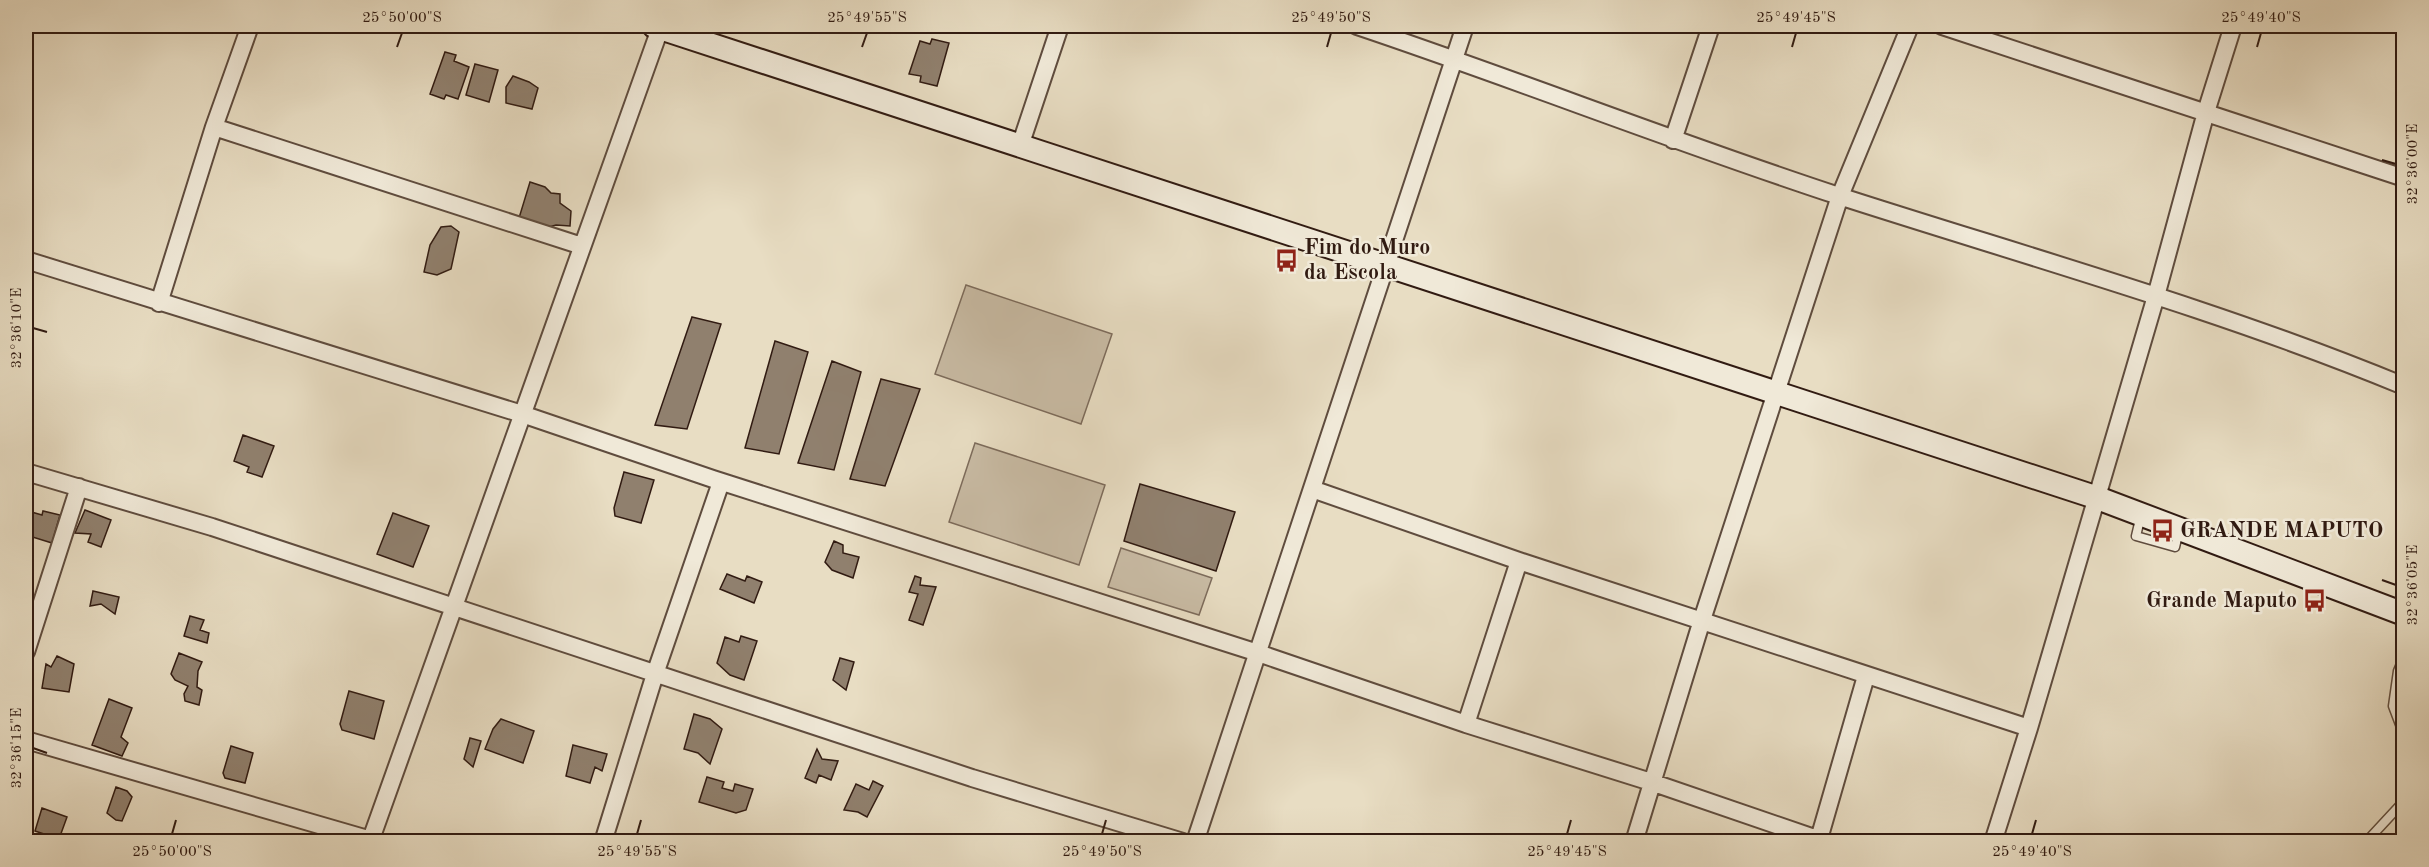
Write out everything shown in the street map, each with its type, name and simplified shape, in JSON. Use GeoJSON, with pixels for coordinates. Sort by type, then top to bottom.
{"type":"FeatureCollection","features":[{"type":"Feature","properties":{"kind":"street"},"geometry":{"type":"LineString","coordinates":[[159,303],[214,127],[250,26]]}},
{"type":"Feature","properties":{"kind":"street"},"geometry":{"type":"LineString","coordinates":[[26,740],[373,841],[658,26],[2095,497],[2403,614]]}},
{"type":"Feature","properties":{"kind":"street"},"geometry":{"type":"LineString","coordinates":[[1020,146],[1060,26]]}},
{"type":"Feature","properties":{"kind":"street"},"geometry":{"type":"LineString","coordinates":[[1357,26],[1453,58],[1673,140],[1840,196],[2156,296],[2310,350],[2403,386]]}},
{"type":"Feature","properties":{"kind":"street"},"geometry":{"type":"LineString","coordinates":[[1195,842],[1465,26]]}},
{"type":"Feature","properties":{"kind":"street"},"geometry":{"type":"LineString","coordinates":[[1673,140],[1711,26]]}},
{"type":"Feature","properties":{"kind":"street"},"geometry":{"type":"LineString","coordinates":[[1634,842],[1702,620],[1840,196],[1910,26]]}},
{"type":"Feature","properties":{"kind":"street"},"geometry":{"type":"LineString","coordinates":[[1942,26],[2206,111],[2403,178]]}},
{"type":"Feature","properties":{"kind":"street"},"geometry":{"type":"LineString","coordinates":[[1993,842],[2029,728],[2095,497],[2156,296],[2206,111],[2233,26]]}},
{"type":"Feature","properties":{"kind":"street"},"geometry":{"type":"LineString","coordinates":[[214,127],[582,246]]}},
{"type":"Feature","properties":{"kind":"street"},"geometry":{"type":"LineString","coordinates":[[26,260],[522,414],[721,482],[1258,653],[1466,724],[1651,782],[1822,840],[1866,676]]}},
{"type":"Feature","properties":{"kind":"street"},"geometry":{"type":"LineString","coordinates":[[26,472],[213,527],[972,778],[1183,842]]}},
{"type":"Feature","properties":{"kind":"street"},"geometry":{"type":"LineString","coordinates":[[603,842],[655,674],[721,482]]}},
{"type":"Feature","properties":{"kind":"street"},"geometry":{"type":"LineString","coordinates":[[26,650],[79,487]]}},
{"type":"Feature","properties":{"kind":"street"},"geometry":{"type":"LineString","coordinates":[[1312,489],[1519,561],[2029,728]]}},
{"type":"Feature","properties":{"kind":"street"},"geometry":{"type":"LineString","coordinates":[[1466,724],[1519,561]]}},
{"type":"Feature","properties":{"kind":"lane"},"geometry":{"type":"LineString","coordinates":[[2403,657],[2398,671],[2393,706],[2403,735]]}},
{"type":"Feature","properties":{"kind":"lane"},"geometry":{"type":"LineString","coordinates":[[2366,842],[2403,801]]}},
{"type":"Feature","properties":{"kind":"shaded area"},"geometry":{"type":"Polygon","coordinates":[[[966,285],[1112,334],[1081,424],[935,374],[966,285]]]}},
{"type":"Feature","properties":{"kind":"shaded area"},"geometry":{"type":"Polygon","coordinates":[[[975,443],[1105,485],[1079,565],[949,522],[975,443]]]}},
{"type":"Feature","properties":{"kind":"shaded area"},"geometry":{"type":"Polygon","coordinates":[[[1121,548],[1212,578],[1199,615],[1108,587],[1121,548]]]}},
{"type":"Feature","properties":{"kind":"building"},"geometry":{"type":"Polygon","coordinates":[[[708,26],[723,26],[720,32],[708,26]]]}},
{"type":"Feature","properties":{"kind":"building"},"geometry":{"type":"Polygon","coordinates":[[[932,39],[949,43],[937,86],[920,82],[921,76],[909,74],[920,41],[930,44],[932,39]]]}},
{"type":"Feature","properties":{"kind":"building"},"geometry":{"type":"Polygon","coordinates":[[[445,52],[456,55],[454,61],[469,67],[458,99],[446,95],[444,99],[430,94],[445,52]]]}},
{"type":"Feature","properties":{"kind":"building"},"geometry":{"type":"Polygon","coordinates":[[[475,64],[498,70],[489,102],[466,95],[475,64]]]}},
{"type":"Feature","properties":{"kind":"building"},"geometry":{"type":"Polygon","coordinates":[[[513,76],[538,88],[532,109],[506,103],[506,87],[513,76]]]}},
{"type":"Feature","properties":{"kind":"building"},"geometry":{"type":"Polygon","coordinates":[[[530,182],[545,187],[551,193],[560,194],[560,203],[571,211],[570,226],[556,225],[542,229],[519,218],[530,182]]]}},
{"type":"Feature","properties":{"kind":"building"},"geometry":{"type":"Polygon","coordinates":[[[451,226],[459,232],[451,269],[437,275],[424,272],[430,245],[441,227],[451,226]]]}},
{"type":"Feature","properties":{"kind":"building"},"geometry":{"type":"Polygon","coordinates":[[[692,317],[721,324],[687,429],[655,425],[692,317]]]}},
{"type":"Feature","properties":{"kind":"building"},"geometry":{"type":"Polygon","coordinates":[[[775,341],[808,352],[779,454],[745,448],[775,341]]]}},
{"type":"Feature","properties":{"kind":"building"},"geometry":{"type":"Polygon","coordinates":[[[832,361],[861,372],[834,470],[798,463],[832,361]]]}},
{"type":"Feature","properties":{"kind":"building"},"geometry":{"type":"Polygon","coordinates":[[[881,379],[920,389],[885,486],[850,479],[881,379]]]}},
{"type":"Feature","properties":{"kind":"building"},"geometry":{"type":"Polygon","coordinates":[[[243,435],[274,446],[262,477],[247,472],[249,467],[234,461],[243,435]]]}},
{"type":"Feature","properties":{"kind":"building"},"geometry":{"type":"Polygon","coordinates":[[[624,472],[654,480],[641,523],[615,516],[614,508],[624,472]]]}},
{"type":"Feature","properties":{"kind":"building"},"geometry":{"type":"Polygon","coordinates":[[[1140,484],[1235,512],[1216,571],[1124,541],[1140,484]]]}},
{"type":"Feature","properties":{"kind":"building"},"geometry":{"type":"Polygon","coordinates":[[[85,510],[111,520],[101,547],[88,542],[91,534],[75,533],[85,510]]]}},
{"type":"Feature","properties":{"kind":"building"},"geometry":{"type":"Polygon","coordinates":[[[28,511],[42,515],[43,511],[60,515],[52,543],[26,535],[28,511]]]}},
{"type":"Feature","properties":{"kind":"building"},"geometry":{"type":"Polygon","coordinates":[[[393,513],[429,526],[413,567],[377,554],[393,513]]]}},
{"type":"Feature","properties":{"kind":"building"},"geometry":{"type":"Polygon","coordinates":[[[834,541],[843,545],[843,553],[859,557],[853,578],[832,570],[825,562],[834,541]]]}},
{"type":"Feature","properties":{"kind":"building"},"geometry":{"type":"Polygon","coordinates":[[[727,574],[745,581],[747,576],[762,582],[754,603],[720,589],[727,574]]]}},
{"type":"Feature","properties":{"kind":"building"},"geometry":{"type":"Polygon","coordinates":[[[915,576],[921,578],[920,585],[936,587],[923,625],[909,620],[918,594],[909,592],[915,576]]]}},
{"type":"Feature","properties":{"kind":"building"},"geometry":{"type":"Polygon","coordinates":[[[93,591],[119,597],[115,614],[101,604],[90,606],[93,591]]]}},
{"type":"Feature","properties":{"kind":"building"},"geometry":{"type":"Polygon","coordinates":[[[190,616],[204,620],[200,630],[209,633],[207,643],[184,636],[190,616]]]}},
{"type":"Feature","properties":{"kind":"building"},"geometry":{"type":"Polygon","coordinates":[[[741,636],[757,641],[744,680],[730,675],[717,663],[725,637],[739,642],[741,636]]]}},
{"type":"Feature","properties":{"kind":"building"},"geometry":{"type":"Polygon","coordinates":[[[179,653],[202,662],[198,671],[197,687],[202,690],[199,705],[185,701],[184,694],[188,686],[175,680],[171,674],[179,653]]]}},
{"type":"Feature","properties":{"kind":"building"},"geometry":{"type":"Polygon","coordinates":[[[57,656],[74,664],[69,692],[42,688],[46,664],[51,667],[57,656]]]}},
{"type":"Feature","properties":{"kind":"building"},"geometry":{"type":"Polygon","coordinates":[[[840,658],[854,662],[846,690],[833,680],[840,658]]]}},
{"type":"Feature","properties":{"kind":"building"},"geometry":{"type":"Polygon","coordinates":[[[349,691],[384,701],[374,739],[342,730],[340,724],[349,691]]]}},
{"type":"Feature","properties":{"kind":"building"},"geometry":{"type":"Polygon","coordinates":[[[109,699],[132,708],[121,737],[128,743],[122,756],[92,745],[109,699]]]}},
{"type":"Feature","properties":{"kind":"building"},"geometry":{"type":"Polygon","coordinates":[[[694,714],[710,719],[722,729],[710,764],[698,753],[684,749],[694,714]]]}},
{"type":"Feature","properties":{"kind":"building"},"geometry":{"type":"Polygon","coordinates":[[[501,719],[534,731],[523,763],[485,749],[493,729],[501,719]]]}},
{"type":"Feature","properties":{"kind":"building"},"geometry":{"type":"Polygon","coordinates":[[[470,738],[481,741],[473,767],[464,759],[470,738]]]}},
{"type":"Feature","properties":{"kind":"building"},"geometry":{"type":"Polygon","coordinates":[[[573,745],[607,754],[602,771],[595,767],[590,783],[566,776],[573,745]]]}},
{"type":"Feature","properties":{"kind":"building"},"geometry":{"type":"Polygon","coordinates":[[[231,746],[253,753],[245,783],[225,778],[223,773],[231,746]]]}},
{"type":"Feature","properties":{"kind":"building"},"geometry":{"type":"Polygon","coordinates":[[[817,749],[822,759],[838,761],[831,780],[819,775],[816,783],[805,778],[817,749]]]}},
{"type":"Feature","properties":{"kind":"building"},"geometry":{"type":"Polygon","coordinates":[[[707,777],[724,782],[722,788],[733,791],[735,784],[753,789],[746,810],[736,813],[699,802],[707,777]]]}},
{"type":"Feature","properties":{"kind":"building"},"geometry":{"type":"Polygon","coordinates":[[[873,781],[883,786],[867,817],[858,812],[844,810],[856,784],[869,790],[873,781]]]}},
{"type":"Feature","properties":{"kind":"building"},"geometry":{"type":"Polygon","coordinates":[[[116,787],[127,791],[132,797],[122,821],[116,820],[107,813],[116,787]]]}},
{"type":"Feature","properties":{"kind":"building"},"geometry":{"type":"Polygon","coordinates":[[[42,808],[67,817],[59,839],[35,831],[42,808]]]}},
{"type":"Feature","properties":{"kind":"place","name":"Fim do Muro da Escola"},"geometry":{"type":"Point","coordinates":[1286,261]}},
{"type":"Feature","properties":{"kind":"place","name":"GRANDE MAPUTO"},"geometry":{"type":"Point","coordinates":[2162,531]}},
{"type":"Feature","properties":{"kind":"place","name":"Grande Maputo"},"geometry":{"type":"Point","coordinates":[2315,601]}}]}
